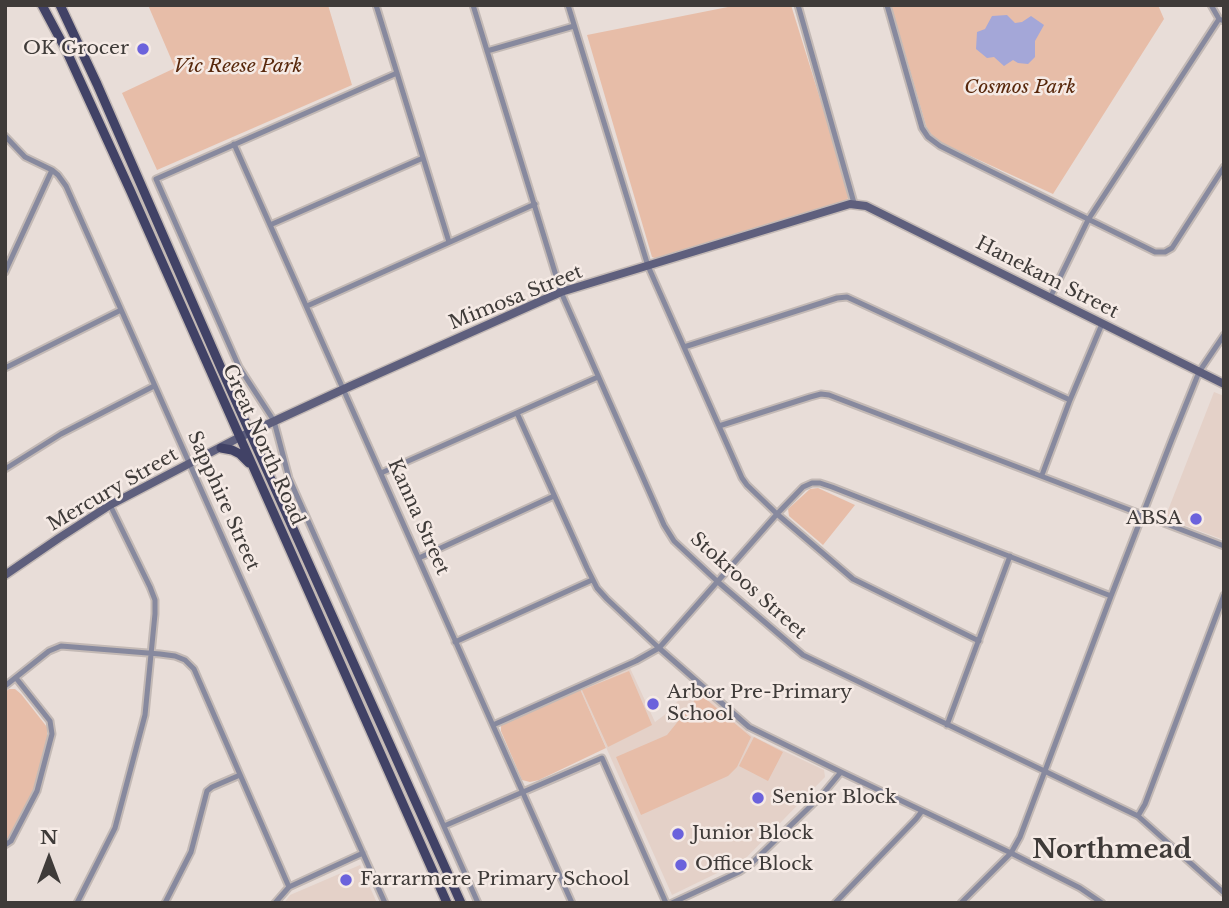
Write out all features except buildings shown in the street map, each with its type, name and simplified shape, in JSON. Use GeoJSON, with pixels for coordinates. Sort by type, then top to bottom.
{"type":"FeatureCollection","features":[{"type":"Feature","properties":{"kind":"main road","name":"Great North Road"},"geometry":{"type":"LineString","coordinates":[[42,5],[66,50],[131,192],[447,903]]}},
{"type":"Feature","properties":{"kind":"main road","name":"Great North Road"},"geometry":{"type":"LineString","coordinates":[[60,5],[461,903]]}},
{"type":"Feature","properties":{"kind":"main road"},"geometry":{"type":"LineString","coordinates":[[221,447],[240,454],[255,469]]}},
{"type":"Feature","properties":{"kind":"main road"},"geometry":{"type":"LineString","coordinates":[[358,702],[370,697]]}},
{"type":"Feature","properties":{"kind":"street"},"geometry":{"type":"LineString","coordinates":[[376,5],[449,242]]}},
{"type":"Feature","properties":{"kind":"street","name":"Stokroos Street"},"geometry":{"type":"LineString","coordinates":[[473,5],[561,292],[669,534],[679,546],[803,655],[1138,816],[1224,893]]}},
{"type":"Feature","properties":{"kind":"street"},"geometry":{"type":"LineString","coordinates":[[568,5],[648,265],[741,478],[778,514],[858,582],[979,641]]}},
{"type":"Feature","properties":{"kind":"street"},"geometry":{"type":"LineString","coordinates":[[798,5],[855,204]]}},
{"type":"Feature","properties":{"kind":"street"},"geometry":{"type":"LineString","coordinates":[[887,5],[922,128],[928,137],[940,146],[1088,220],[1155,252],[1165,252],[1175,244],[1224,167]]}},
{"type":"Feature","properties":{"kind":"street"},"geometry":{"type":"LineString","coordinates":[[1050,298],[1088,220],[1222,20],[1211,5]]}},
{"type":"Feature","properties":{"kind":"street"},"geometry":{"type":"LineString","coordinates":[[487,51],[574,26]]}},
{"type":"Feature","properties":{"kind":"street"},"geometry":{"type":"LineString","coordinates":[[397,73],[156,179],[239,367],[274,421],[289,478],[478,903]]}},
{"type":"Feature","properties":{"kind":"street","name":"Sapphire Street"},"geometry":{"type":"LineString","coordinates":[[5,136],[25,157],[52,170],[66,186],[385,903]]}},
{"type":"Feature","properties":{"kind":"street","name":"Kanna Street"},"geometry":{"type":"LineString","coordinates":[[234,144],[572,903]]}},
{"type":"Feature","properties":{"kind":"street"},"geometry":{"type":"LineString","coordinates":[[270,225],[423,158]]}},
{"type":"Feature","properties":{"kind":"street"},"geometry":{"type":"LineString","coordinates":[[5,272],[9,256],[52,170]]}},
{"type":"Feature","properties":{"kind":"street"},"geometry":{"type":"LineString","coordinates":[[307,306],[535,204]]}},
{"type":"Feature","properties":{"kind":"street","name":"Mimosa Street"},"geometry":{"type":"LineString","coordinates":[[240,437],[561,292],[855,204]]}},
{"type":"Feature","properties":{"kind":"street","name":"Hanekam Street"},"geometry":{"type":"LineString","coordinates":[[855,204],[876,210],[1224,384]]}},
{"type":"Feature","properties":{"kind":"street"},"geometry":{"type":"LineString","coordinates":[[684,347],[847,297],[1070,400]]}},
{"type":"Feature","properties":{"kind":"street"},"geometry":{"type":"LineString","coordinates":[[5,368],[121,310]]}},
{"type":"Feature","properties":{"kind":"street"},"geometry":{"type":"LineString","coordinates":[[1042,475],[1102,324]]}},
{"type":"Feature","properties":{"kind":"street"},"geometry":{"type":"LineString","coordinates":[[961,903],[1011,853],[1020,837],[1142,514],[1199,372],[1224,335]]}},
{"type":"Feature","properties":{"kind":"street"},"geometry":{"type":"LineString","coordinates":[[381,473],[598,377]]}},
{"type":"Feature","properties":{"kind":"street"},"geometry":{"type":"LineString","coordinates":[[5,469],[61,433],[154,386]]}},
{"type":"Feature","properties":{"kind":"street"},"geometry":{"type":"LineString","coordinates":[[719,426],[810,397],[825,395],[1224,546]]}},
{"type":"Feature","properties":{"kind":"street"},"geometry":{"type":"LineString","coordinates":[[517,414],[592,580],[607,599],[659,648],[754,730],[1011,853],[1093,895],[1102,903]]}},
{"type":"Feature","properties":{"kind":"street","name":"Mercury Street"},"geometry":{"type":"LineString","coordinates":[[5,575],[110,505],[240,437]]}},
{"type":"Feature","properties":{"kind":"street"},"geometry":{"type":"LineString","coordinates":[[493,725],[636,661],[659,648],[803,487],[812,483],[820,483],[1111,596]]}},
{"type":"Feature","properties":{"kind":"street"},"geometry":{"type":"LineString","coordinates":[[419,558],[554,496]]}},
{"type":"Feature","properties":{"kind":"street"},"geometry":{"type":"LineString","coordinates":[[77,903],[115,828],[145,715],[152,654],[155,614],[153,595],[110,505]]}},
{"type":"Feature","properties":{"kind":"street"},"geometry":{"type":"LineString","coordinates":[[947,725],[1010,556]]}},
{"type":"Feature","properties":{"kind":"street"},"geometry":{"type":"LineString","coordinates":[[455,642],[592,580]]}},
{"type":"Feature","properties":{"kind":"street"},"geometry":{"type":"LineString","coordinates":[[1138,816],[1145,804],[1224,595]]}},
{"type":"Feature","properties":{"kind":"street"},"geometry":{"type":"LineString","coordinates":[[5,686],[49,651],[61,646],[175,656],[185,660],[190,664],[289,887]]}},
{"type":"Feature","properties":{"kind":"street"},"geometry":{"type":"LineString","coordinates":[[5,845],[11,841],[37,791],[52,734],[52,727],[45,715],[16,678]]}},
{"type":"Feature","properties":{"kind":"street"},"geometry":{"type":"LineString","coordinates":[[444,825],[602,758],[666,903]]}},
{"type":"Feature","properties":{"kind":"street"},"geometry":{"type":"LineString","coordinates":[[672,903],[751,864],[841,772]]}},
{"type":"Feature","properties":{"kind":"street"},"geometry":{"type":"LineString","coordinates":[[165,903],[191,852],[207,791],[240,775]]}},
{"type":"Feature","properties":{"kind":"street"},"geometry":{"type":"LineString","coordinates":[[835,903],[922,811]]}},
{"type":"Feature","properties":{"kind":"street"},"geometry":{"type":"LineString","coordinates":[[275,903],[289,887],[363,853]]}},
{"type":"Feature","properties":{"kind":"street"},"geometry":{"type":"LineString","coordinates":[[1088,902],[1093,895]]}},
{"type":"Feature","properties":{"kind":"shaded area"},"geometry":{"type":"Polygon","coordinates":[[[1214,392],[1224,396],[1224,540],[1165,518],[1214,392]]]}},
{"type":"Feature","properties":{"kind":"shaded area"},"geometry":{"type":"Polygon","coordinates":[[[630,668],[655,722],[667,713],[694,683],[752,736],[824,770],[825,777],[744,860],[672,895],[580,689],[630,668]]]}},
{"type":"Feature","properties":{"kind":"shaded area","name":"Farrarmere Primary School"},"geometry":{"type":"Polygon","coordinates":[[[360,865],[377,903],[284,903],[290,895],[360,865]]]}},
{"type":"Feature","properties":{"kind":"green space","name":"Vic Reese Park"},"geometry":{"type":"Polygon","coordinates":[[[148,5],[328,5],[352,85],[157,170],[122,93],[175,68],[148,5]]]}},
{"type":"Feature","properties":{"kind":"green space"},"geometry":{"type":"Polygon","coordinates":[[[738,5],[791,5],[849,196],[847,200],[657,259],[652,257],[587,35],[738,5]]]}},
{"type":"Feature","properties":{"kind":"green space","name":"Cosmos Park"},"geometry":{"type":"Polygon","coordinates":[[[891,5],[1158,5],[1164,19],[1053,194],[942,143],[927,129],[891,5]]]}},
{"type":"Feature","properties":{"kind":"green space"},"geometry":{"type":"Polygon","coordinates":[[[818,488],[855,505],[823,545],[789,516],[788,509],[810,489],[818,488]]]}},
{"type":"Feature","properties":{"kind":"green space"},"geometry":{"type":"Polygon","coordinates":[[[629,671],[652,725],[608,747],[582,690],[629,671]]]}},
{"type":"Feature","properties":{"kind":"green space"},"geometry":{"type":"Polygon","coordinates":[[[15,689],[21,694],[47,727],[47,737],[32,797],[10,840],[5,841],[5,692],[15,689]]]}},
{"type":"Feature","properties":{"kind":"green space"},"geometry":{"type":"Polygon","coordinates":[[[580,689],[606,748],[539,780],[522,780],[501,731],[501,724],[580,689]]]}},
{"type":"Feature","properties":{"kind":"green space"},"geometry":{"type":"Polygon","coordinates":[[[700,694],[751,737],[737,767],[728,776],[641,815],[616,757],[667,735],[700,694]]]}},
{"type":"Feature","properties":{"kind":"green space"},"geometry":{"type":"Polygon","coordinates":[[[754,737],[783,752],[768,781],[739,766],[754,737]]]}},
{"type":"Feature","properties":{"kind":"water"},"geometry":{"type":"Polygon","coordinates":[[[1007,15],[1015,23],[1031,16],[1044,25],[1035,41],[1035,57],[1028,64],[1013,60],[1004,66],[994,57],[987,58],[976,49],[977,32],[985,29],[992,16],[1007,15]]]}},
{"type":"Feature","properties":{"kind":"place","name":"OK Grocer"},"geometry":{"type":"Point","coordinates":[143,49]}},
{"type":"Feature","properties":{"kind":"place","name":"ABSA"},"geometry":{"type":"Point","coordinates":[1196,519]}},
{"type":"Feature","properties":{"kind":"place","name":"Arbor Pre-Primary School"},"geometry":{"type":"Point","coordinates":[653,704]}},
{"type":"Feature","properties":{"kind":"place","name":"Senior Block"},"geometry":{"type":"Point","coordinates":[758,798]}},
{"type":"Feature","properties":{"kind":"place","name":"Junior Block"},"geometry":{"type":"Point","coordinates":[678,834]}},
{"type":"Feature","properties":{"kind":"place","name":"Office Block"},"geometry":{"type":"Point","coordinates":[681,865]}},
{"type":"Feature","properties":{"kind":"place","name":"Farrarmere Primary School"},"geometry":{"type":"Point","coordinates":[346,880]}},
{"type":"Feature","properties":{"kind":"district","name":"Northmead"},"geometry":{"type":"Point","coordinates":[1112,851]}}]}
